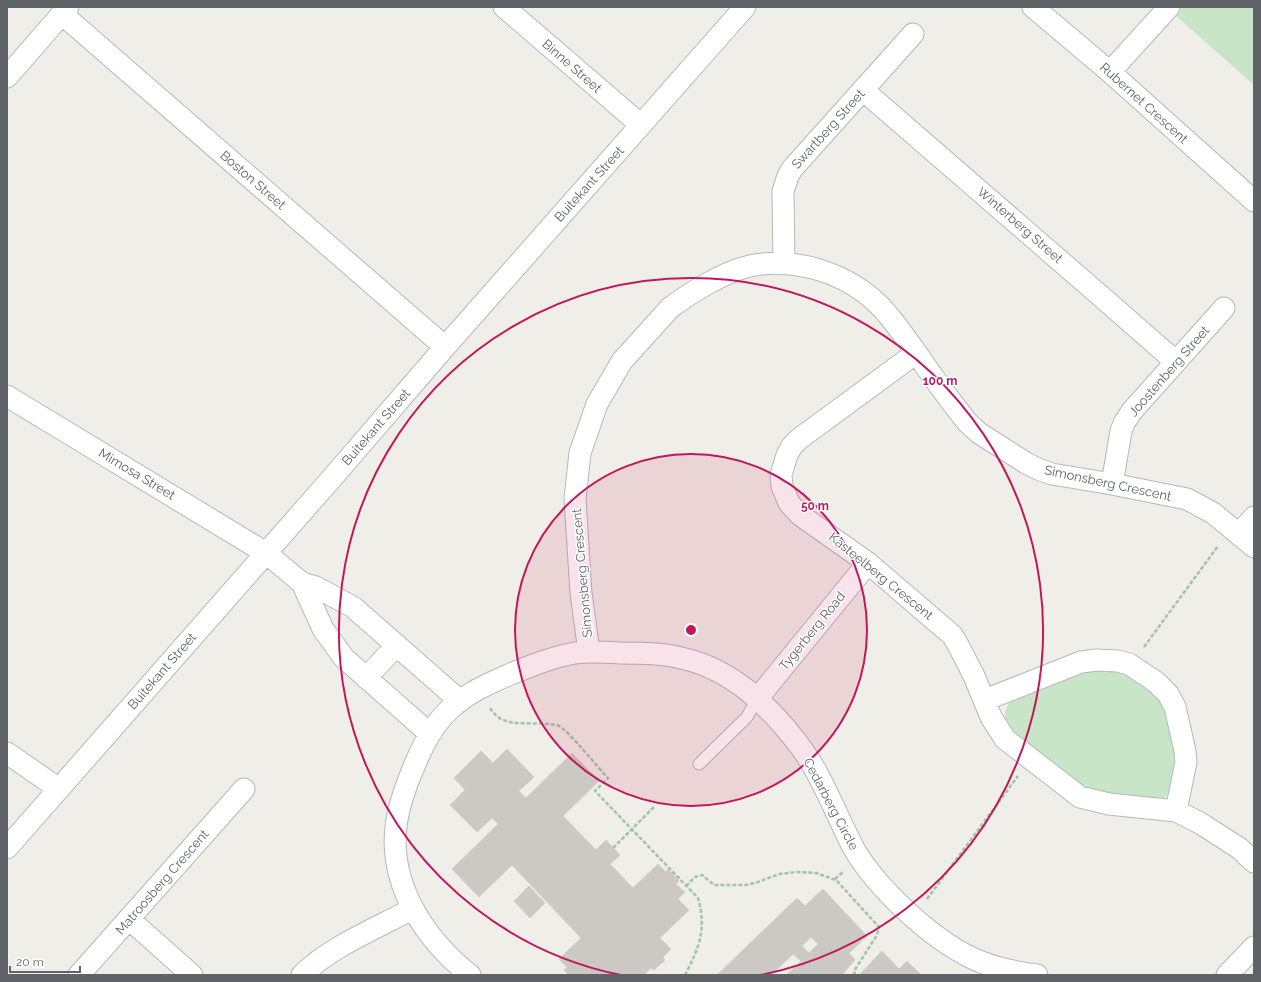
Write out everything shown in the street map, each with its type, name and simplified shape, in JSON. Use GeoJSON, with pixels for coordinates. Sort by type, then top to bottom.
{"type":"FeatureCollection","features":[{"type":"Feature","properties":{"kind":"street","name":"Binne Street"},"geometry":{"type":"LineString","coordinates":[[504,7],[641,125]]}},
{"type":"Feature","properties":{"kind":"street","name":"Buitekant Street"},"geometry":{"type":"LineString","coordinates":[[7,848],[445,347],[745,7]]}},
{"type":"Feature","properties":{"kind":"street","name":"Rubernet Crescent"},"geometry":{"type":"LineString","coordinates":[[1033,7],[1110,72],[1254,201]]}},
{"type":"Feature","properties":{"kind":"street"},"geometry":{"type":"LineString","coordinates":[[1110,72],[1168,7]]}},
{"type":"Feature","properties":{"kind":"street"},"geometry":{"type":"LineString","coordinates":[[7,77],[65,10]]}},
{"type":"Feature","properties":{"kind":"street","name":"Boston Street"},"geometry":{"type":"LineString","coordinates":[[65,10],[445,347]]}},
{"type":"Feature","properties":{"kind":"street","name":"Swartberg Street"},"geometry":{"type":"LineString","coordinates":[[784,264],[783,191],[788,176],[792,169],[913,34]]}},
{"type":"Feature","properties":{"kind":"street","name":"Winterberg Street"},"geometry":{"type":"LineString","coordinates":[[862,90],[1176,362]]}},
{"type":"Feature","properties":{"kind":"street","name":"Simonsberg Crescent"},"geometry":{"type":"LineString","coordinates":[[589,652],[581,593],[575,498],[580,453],[597,404],[622,361],[663,314],[677,303],[717,279],[733,271],[760,264],[784,264],[808,267],[850,283],[864,293],[881,307],[964,418],[979,433],[1026,463],[1052,474],[1187,499],[1213,513],[1241,536]]}},
{"type":"Feature","properties":{"kind":"street","name":"Joostenberg Street"},"geometry":{"type":"LineString","coordinates":[[1112,484],[1121,431],[1124,423],[1132,411],[1224,308]]}},
{"type":"Feature","properties":{"kind":"street","name":"Kasteelberg Crescent"},"geometry":{"type":"LineString","coordinates":[[916,353],[800,439],[787,455],[783,464],[781,475],[785,496],[794,509],[868,563],[952,635],[985,700],[991,717],[1005,739],[1031,760],[1080,797],[1109,804],[1176,811],[1200,823],[1239,848],[1254,862]]}},
{"type":"Feature","properties":{"kind":"street","name":"Mimosa Street"},"geometry":{"type":"LineString","coordinates":[[7,396],[266,553],[302,583]]}},
{"type":"Feature","properties":{"kind":"street"},"geometry":{"type":"LineString","coordinates":[[1241,536],[1254,517]]}},
{"type":"Feature","properties":{"kind":"street","name":"Tygerberg Road"},"geometry":{"type":"LineString","coordinates":[[757,699],[868,563]]}},
{"type":"Feature","properties":{"kind":"street"},"geometry":{"type":"LineString","coordinates":[[302,583],[316,587],[353,607],[397,645],[467,696]]}},
{"type":"Feature","properties":{"kind":"street"},"geometry":{"type":"LineString","coordinates":[[302,583],[323,629],[344,658],[430,734]]}},
{"type":"Feature","properties":{"kind":"street"},"geometry":{"type":"LineString","coordinates":[[366,678],[397,645]]}},
{"type":"Feature","properties":{"kind":"street","name":"Cedarberg Circle"},"geometry":{"type":"LineString","coordinates":[[470,975],[442,950],[412,909],[400,875],[395,842],[396,829],[404,791],[421,750],[430,734],[438,722],[467,696],[491,682],[546,660],[575,653],[589,652],[655,654],[686,659],[722,674],[746,690],[772,712],[802,750],[817,772],[847,836],[861,860],[879,883],[913,917],[931,933],[970,957],[1003,969],[1037,975]]}},
{"type":"Feature","properties":{"kind":"street"},"geometry":{"type":"LineString","coordinates":[[985,700],[1081,662],[1097,660],[1118,661],[1131,665],[1163,687],[1168,694],[1184,740],[1186,762],[1176,811]]}},
{"type":"Feature","properties":{"kind":"street"},"geometry":{"type":"LineString","coordinates":[[7,753],[59,789]]}},
{"type":"Feature","properties":{"kind":"street","name":"Matroosberg Crescent"},"geometry":{"type":"LineString","coordinates":[[80,975],[244,789]]}},
{"type":"Feature","properties":{"kind":"street"},"geometry":{"type":"LineString","coordinates":[[302,975],[335,950],[412,909]]}},
{"type":"Feature","properties":{"kind":"street"},"geometry":{"type":"LineString","coordinates":[[129,919],[192,975]]}},
{"type":"Feature","properties":{"kind":"street"},"geometry":{"type":"LineString","coordinates":[[1227,975],[1254,947]]}},
{"type":"Feature","properties":{"kind":"lane"},"geometry":{"type":"LineString","coordinates":[[699,764],[747,717],[757,699]]}},
{"type":"Feature","properties":{"kind":"path"},"geometry":{"type":"LineString","coordinates":[[1131,665],[1241,536]]}},
{"type":"Feature","properties":{"kind":"path"},"geometry":{"type":"LineString","coordinates":[[467,696],[498,718],[510,722],[546,724],[560,727],[608,778],[595,791],[698,898],[702,919],[700,939],[696,952],[685,975]]}},
{"type":"Feature","properties":{"kind":"path"},"geometry":{"type":"LineString","coordinates":[[913,917],[1031,760]]}},
{"type":"Feature","properties":{"kind":"path"},"geometry":{"type":"LineString","coordinates":[[613,848],[654,807]]}},
{"type":"Feature","properties":{"kind":"path"},"geometry":{"type":"LineString","coordinates":[[686,886],[695,877],[702,875],[714,885],[746,885],[779,874],[797,872],[816,873],[836,880],[879,926],[878,935],[854,971],[855,975]]}},
{"type":"Feature","properties":{"kind":"green space"},"geometry":{"type":"Polygon","coordinates":[[[1182,7],[1254,7],[1254,85],[1175,15],[1182,7]]]}},
{"type":"Feature","properties":{"kind":"green space"},"geometry":{"type":"Polygon","coordinates":[[[1089,670],[1119,671],[1127,674],[1155,693],[1165,709],[1177,754],[1171,788],[1168,795],[1162,799],[1151,802],[1085,789],[1015,736],[1006,723],[1005,712],[1008,704],[1013,699],[1089,670]]]}},
{"type":"Feature","properties":{"kind":"building"},"geometry":{"type":"Polygon","coordinates":[[[507,749],[534,777],[519,791],[526,798],[572,753],[599,781],[563,816],[596,850],[606,840],[620,855],[610,864],[633,888],[658,864],[666,872],[668,869],[679,881],[676,884],[685,892],[678,899],[689,910],[660,938],[671,949],[663,957],[665,960],[654,970],[651,968],[644,975],[569,975],[564,970],[567,967],[559,959],[581,938],[512,865],[479,897],[452,869],[498,824],[492,818],[477,832],[450,805],[465,790],[454,778],[481,751],[493,763],[507,749]]]}},
{"type":"Feature","properties":{"kind":"building"},"geometry":{"type":"Polygon","coordinates":[[[529,886],[545,903],[530,918],[514,901],[529,886]]]}},
{"type":"Feature","properties":{"kind":"building"},"geometry":{"type":"Polygon","coordinates":[[[823,889],[867,936],[849,953],[855,960],[842,975],[786,975],[801,961],[793,954],[771,975],[717,975],[797,898],[805,906],[823,889]],[[811,937],[802,946],[809,953],[818,944],[811,937]]]}},
{"type":"Feature","properties":{"kind":"building"},"geometry":{"type":"Polygon","coordinates":[[[882,951],[899,969],[907,961],[921,975],[859,975],[882,951]]]}}]}
